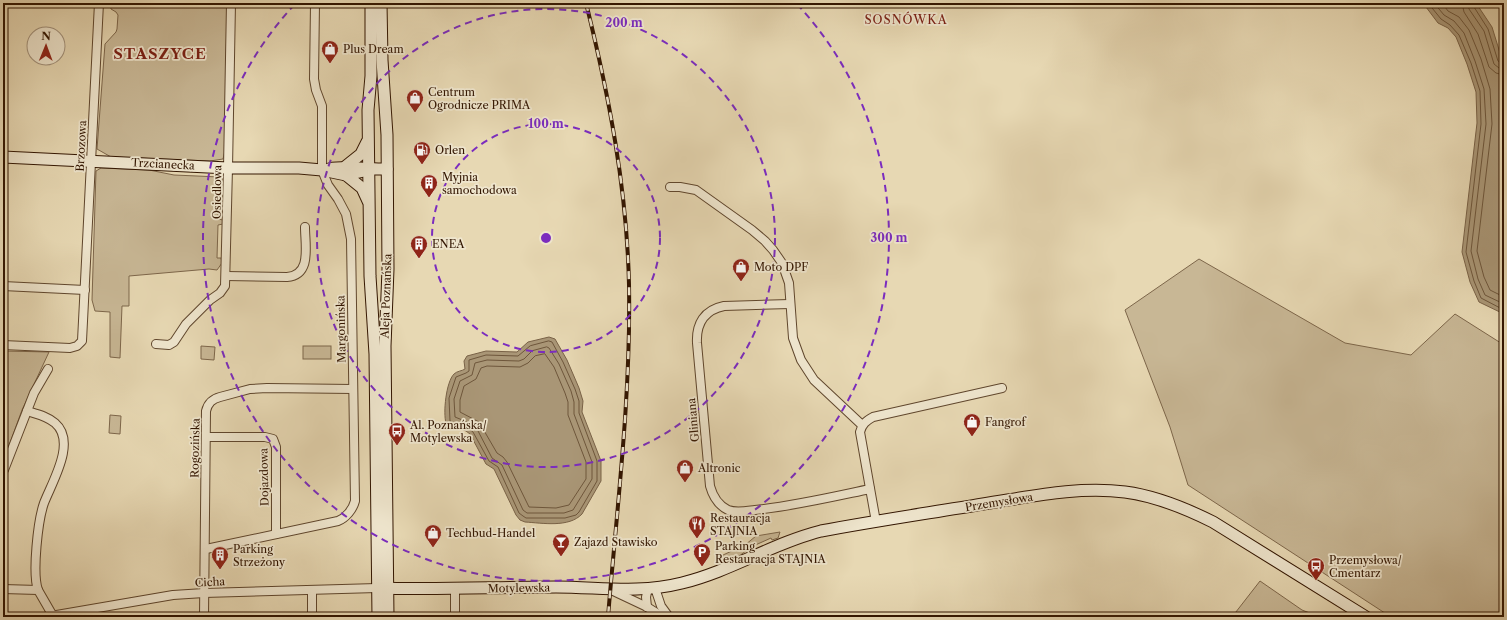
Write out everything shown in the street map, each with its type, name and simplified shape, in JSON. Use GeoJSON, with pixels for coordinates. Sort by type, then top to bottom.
{"type":"FeatureCollection","features":[{"type":"Feature","properties":{"kind":"street","name":"Brzozowa"},"geometry":{"type":"LineString","coordinates":[[3,345],[70,348],[80,344],[82,336],[85,290],[99,3]]}},
{"type":"Feature","properties":{"kind":"street","name":"Osiedlowa"},"geometry":{"type":"LineString","coordinates":[[156,344],[169,344],[174,342],[186,324],[225,286],[230,3]]}},
{"type":"Feature","properties":{"kind":"street","name":"Margonińska"},"geometry":{"type":"LineString","coordinates":[[206,549],[338,521],[344,518],[354,503],[350,232],[346,214],[328,185],[322,170],[322,106],[316,90],[314,79],[315,3]]}},
{"type":"Feature","properties":{"kind":"street","name":"Aleja Poznańska"},"geometry":{"type":"LineString","coordinates":[[371,3],[372,70],[368,110],[370,276],[375,354],[382,588],[388,617]]}},
{"type":"Feature","properties":{"kind":"street","name":"Aleja Poznańska"},"geometry":{"type":"LineString","coordinates":[[378,617],[382,588],[385,346],[388,258],[386,118],[382,60],[381,3]]}},
{"type":"Feature","properties":{"kind":"street"},"geometry":{"type":"LineString","coordinates":[[346,170],[361,154],[368,140]]}},
{"type":"Feature","properties":{"kind":"street","name":"Trzcianecka"},"geometry":{"type":"LineString","coordinates":[[3,157],[228,168],[295,168],[322,170],[387,169]]}},
{"type":"Feature","properties":{"kind":"street","name":"Trzcianecka"},"geometry":{"type":"LineString","coordinates":[[346,170],[362,188],[369,204]]}},
{"type":"Feature","properties":{"kind":"street"},"geometry":{"type":"LineString","coordinates":[[670,187],[696,190],[765,241],[782,263],[789,283],[793,338],[796,350],[804,366],[814,380],[862,425]]}},
{"type":"Feature","properties":{"kind":"street"},"geometry":{"type":"LineString","coordinates":[[226,276],[287,277],[296,275],[303,269],[305,262],[305,227]]}},
{"type":"Feature","properties":{"kind":"street"},"geometry":{"type":"LineString","coordinates":[[370,234],[377,254],[388,258]]}},
{"type":"Feature","properties":{"kind":"street"},"geometry":{"type":"LineString","coordinates":[[3,286],[85,290]]}},
{"type":"Feature","properties":{"kind":"street","name":"Gliniana"},"geometry":{"type":"LineString","coordinates":[[790,304],[724,306],[716,308],[704,316],[697,330],[710,486],[713,495],[722,507],[730,511],[739,512],[780,508],[870,489]]}},
{"type":"Feature","properties":{"kind":"street"},"geometry":{"type":"LineString","coordinates":[[4,470],[34,393],[48,369]]}},
{"type":"Feature","properties":{"kind":"street"},"geometry":{"type":"LineString","coordinates":[[876,522],[860,432],[862,425],[873,417],[1002,388]]}},
{"type":"Feature","properties":{"kind":"street","name":"Rogozińska"},"geometry":{"type":"LineString","coordinates":[[204,617],[206,549],[206,437],[208,406],[214,399],[250,389],[353,389]]}},
{"type":"Feature","properties":{"kind":"street"},"geometry":{"type":"LineString","coordinates":[[27,411],[47,418],[54,423],[60,431],[63,444],[59,468],[41,515],[35,576],[35,583],[49,616]]}},
{"type":"Feature","properties":{"kind":"street","name":"Dojazdowa"},"geometry":{"type":"LineString","coordinates":[[206,437],[265,437],[273,439],[276,447],[276,534]]}},
{"type":"Feature","properties":{"kind":"street","name":"Przemysłowa"},"geometry":{"type":"LineString","coordinates":[[610,590],[652,588],[682,583],[707,576],[809,534],[1067,492],[1102,490],[1136,494],[1177,505],[1213,522],[1366,617]]}},
{"type":"Feature","properties":{"kind":"street","name":"Motylewska"},"geometry":{"type":"LineString","coordinates":[[382,588],[455,589],[556,587],[610,590],[647,607],[663,617]]}},
{"type":"Feature","properties":{"kind":"street","name":"Cicha"},"geometry":{"type":"LineString","coordinates":[[49,616],[173,595],[382,588]]}},
{"type":"Feature","properties":{"kind":"street"},"geometry":{"type":"LineString","coordinates":[[647,607],[646,597],[652,588],[661,606],[669,617]]}},
{"type":"Feature","properties":{"kind":"street"},"geometry":{"type":"LineString","coordinates":[[3,589],[38,590]]}},
{"type":"Feature","properties":{"kind":"street"},"geometry":{"type":"LineString","coordinates":[[455,589],[455,617]]}},
{"type":"Feature","properties":{"kind":"street"},"geometry":{"type":"LineString","coordinates":[[312,590],[312,617]]}},
{"type":"Feature","properties":{"kind":"shaded area"},"geometry":{"type":"Polygon","coordinates":[[[110,3],[227,3],[225,151],[223,159],[210,161],[111,157],[97,149],[105,44],[117,29],[118,15],[111,9],[110,3]]]}},
{"type":"Feature","properties":{"kind":"shaded area"},"geometry":{"type":"Polygon","coordinates":[[[101,168],[149,170],[174,175],[222,178],[222,183],[219,183],[218,219],[223,220],[223,224],[218,225],[217,258],[221,258],[222,263],[217,270],[209,269],[129,276],[129,306],[122,306],[120,358],[110,357],[110,312],[95,311],[92,300],[96,171],[101,168]]]}},
{"type":"Feature","properties":{"kind":"shaded area"},"geometry":{"type":"Polygon","coordinates":[[[1199,259],[1345,343],[1411,355],[1455,314],[1504,345],[1504,617],[1391,617],[1188,485],[1170,427],[1125,310],[1199,259]]]}},
{"type":"Feature","properties":{"kind":"shaded area"},"geometry":{"type":"Polygon","coordinates":[[[201,346],[215,347],[214,360],[201,359],[201,346]]]}},
{"type":"Feature","properties":{"kind":"shaded area"},"geometry":{"type":"Polygon","coordinates":[[[303,346],[331,346],[331,359],[303,359],[303,346]]]}},
{"type":"Feature","properties":{"kind":"shaded area"},"geometry":{"type":"Polygon","coordinates":[[[3,351],[49,352],[22,410],[3,462],[3,351]]]}},
{"type":"Feature","properties":{"kind":"shaded area"},"geometry":{"type":"Polygon","coordinates":[[[110,415],[121,416],[120,434],[109,433],[110,415]]]}},
{"type":"Feature","properties":{"kind":"shaded area"},"geometry":{"type":"Polygon","coordinates":[[[780,532],[778,538],[772,540],[771,538],[751,547],[738,557],[726,562],[723,555],[745,545],[756,536],[780,532]]]}},
{"type":"Feature","properties":{"kind":"shaded area"},"geometry":{"type":"Polygon","coordinates":[[[1260,581],[1302,610],[1320,617],[1232,617],[1260,581]]]}},
{"type":"Feature","properties":{"kind":"water"},"geometry":{"type":"Polygon","coordinates":[[[1423,3],[1476,3],[1492,27],[1504,66],[1504,314],[1479,302],[1470,282],[1462,252],[1477,123],[1476,92],[1456,37],[1448,28],[1438,23],[1423,3]]]}},
{"type":"Feature","properties":{"kind":"water"},"geometry":{"type":"Polygon","coordinates":[[[549,337],[555,339],[567,360],[579,388],[583,401],[582,412],[601,461],[601,481],[582,514],[570,521],[555,524],[525,522],[520,520],[516,515],[494,469],[486,464],[470,434],[446,423],[445,418],[447,390],[451,378],[457,372],[465,369],[464,361],[467,356],[486,351],[517,352],[528,342],[549,337]]]}},
{"type":"Feature","properties":{"kind":"railway"},"geometry":{"type":"LineString","coordinates":[[586,3],[602,73],[621,178],[628,249],[629,327],[626,410],[608,617]]}},
{"type":"Feature","properties":{"kind":"place","name":"Plus Dream"},"geometry":{"type":"Point","coordinates":[330,64]}},
{"type":"Feature","properties":{"kind":"place","name":"Centrum Ogrodnicze PRIMA"},"geometry":{"type":"Point","coordinates":[415,113]}},
{"type":"Feature","properties":{"kind":"place","name":"Orlen"},"geometry":{"type":"Point","coordinates":[422,165]}},
{"type":"Feature","properties":{"kind":"place","name":"Myjnia samochodowa"},"geometry":{"type":"Point","coordinates":[429,198]}},
{"type":"Feature","properties":{"kind":"place","name":"ENEA"},"geometry":{"type":"Point","coordinates":[419,259]}},
{"type":"Feature","properties":{"kind":"place","name":"Moto DPF"},"geometry":{"type":"Point","coordinates":[741,282]}},
{"type":"Feature","properties":{"kind":"place","name":"Fangrof"},"geometry":{"type":"Point","coordinates":[972,437]}},
{"type":"Feature","properties":{"kind":"place","name":"Al. Poznańska/ Motylewska"},"geometry":{"type":"Point","coordinates":[397,446]}},
{"type":"Feature","properties":{"kind":"place","name":"Altronic"},"geometry":{"type":"Point","coordinates":[685,483]}},
{"type":"Feature","properties":{"kind":"place","name":"Restauracja STAJNIA"},"geometry":{"type":"Point","coordinates":[697,539]}},
{"type":"Feature","properties":{"kind":"place","name":"Techbud-Handel"},"geometry":{"type":"Point","coordinates":[433,548]}},
{"type":"Feature","properties":{"kind":"place","name":"Zajazd Stawisko"},"geometry":{"type":"Point","coordinates":[561,557]}},
{"type":"Feature","properties":{"kind":"place","name":"Parking Restauracja STAJNIA"},"geometry":{"type":"Point","coordinates":[702,567]}},
{"type":"Feature","properties":{"kind":"place","name":"Parking Strzeżony"},"geometry":{"type":"Point","coordinates":[220,570]}},
{"type":"Feature","properties":{"kind":"place","name":"Przemysłowa/ Cmentarz"},"geometry":{"type":"Point","coordinates":[1316,581]}},
{"type":"Feature","properties":{"kind":"district","name":"SOSNÓWKA"},"geometry":{"type":"Point","coordinates":[906,19]}},
{"type":"Feature","properties":{"kind":"district","name":"STASZYCE"},"geometry":{"type":"Point","coordinates":[160,53]}}]}
